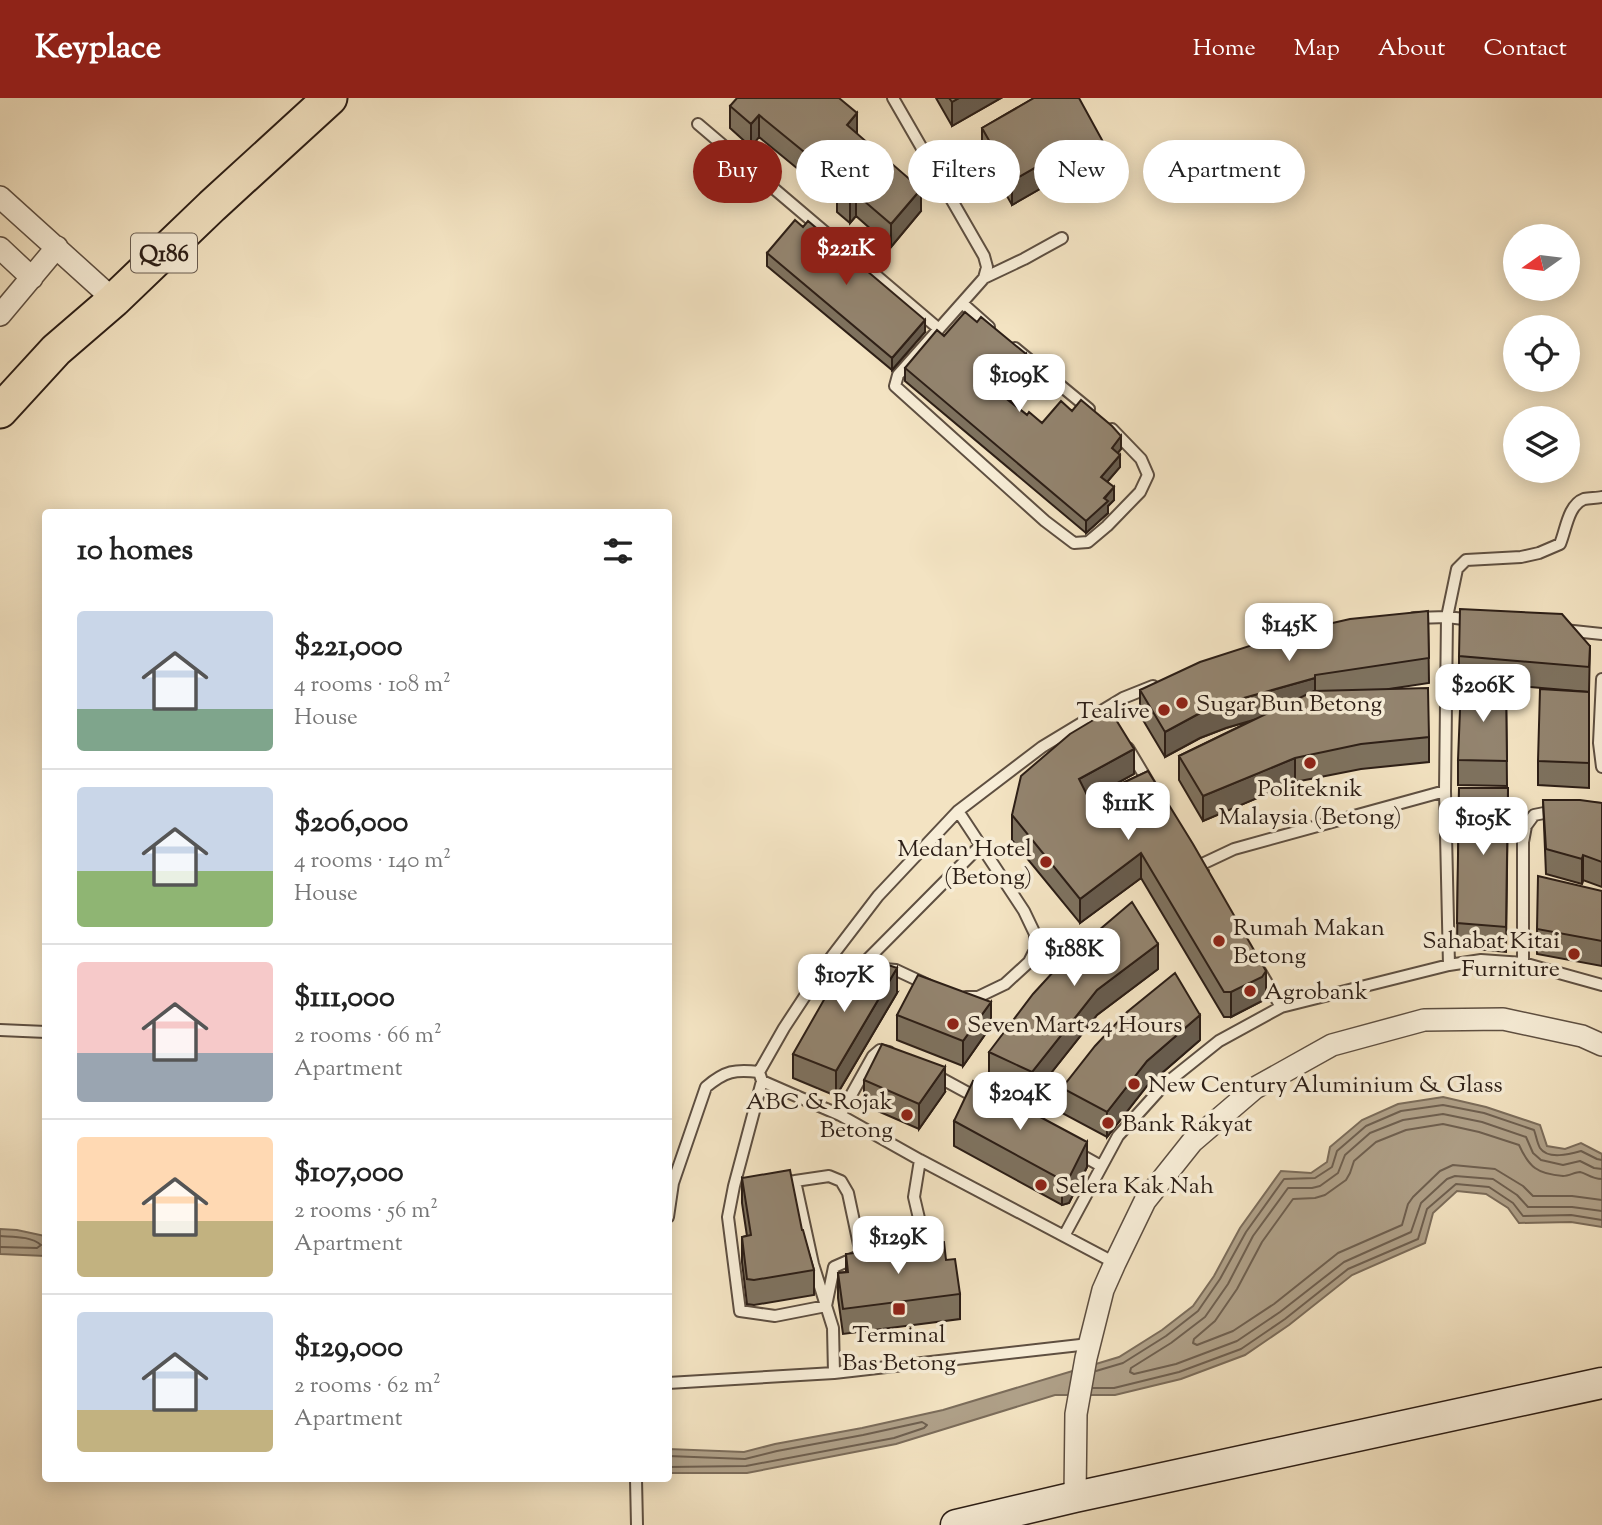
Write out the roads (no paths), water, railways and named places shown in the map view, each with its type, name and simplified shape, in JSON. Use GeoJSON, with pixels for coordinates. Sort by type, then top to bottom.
{"type":"FeatureCollection","features":[{"type":"Feature","properties":{"kind":"main road","name":"Q186"},"geometry":{"type":"LineString","coordinates":[[0,411],[56,351],[114,300],[322,101]]}},
{"type":"Feature","properties":{"kind":"street"},"geometry":{"type":"LineString","coordinates":[[0,197],[114,300]]}},
{"type":"Feature","properties":{"kind":"street"},"geometry":{"type":"LineString","coordinates":[[0,316],[57,247]]}},
{"type":"Feature","properties":{"kind":"street"},"geometry":{"type":"LineString","coordinates":[[0,248],[32,278]]}},
{"type":"Feature","properties":{"kind":"street"},"geometry":{"type":"LineString","coordinates":[[1075,1497],[1076,1414],[1087,1351],[1103,1290],[1145,1201],[1192,1142],[1255,1088],[1332,1045],[1424,1020],[1503,1019],[1582,1036],[1602,1045]]}},
{"type":"Feature","properties":{"kind":"street"},"geometry":{"type":"LineString","coordinates":[[956,1525],[1602,1383]]}},
{"type":"Feature","properties":{"kind":"lane"},"geometry":{"type":"LineString","coordinates":[[893,98],[984,256],[987,267],[984,278]]}},
{"type":"Feature","properties":{"kind":"lane"},"geometry":{"type":"LineString","coordinates":[[698,124],[939,329]]}},
{"type":"Feature","properties":{"kind":"lane"},"geometry":{"type":"LineString","coordinates":[[1062,238],[984,278],[898,375],[895,386],[1035,512],[1074,543],[1088,542],[1107,526],[1140,492],[1148,475],[1142,460],[1118,433],[1107,425]]}},
{"type":"Feature","properties":{"kind":"lane"},"geometry":{"type":"LineString","coordinates":[[962,303],[1097,416]]}},
{"type":"Feature","properties":{"kind":"lane"},"geometry":{"type":"LineString","coordinates":[[1449,965],[1445,791],[1447,617],[1457,569],[1466,560],[1521,557],[1560,544],[1575,505],[1584,499],[1602,497]]}},
{"type":"Feature","properties":{"kind":"lane"},"geometry":{"type":"LineString","coordinates":[[1408,618],[1447,617],[1486,621]]}},
{"type":"Feature","properties":{"kind":"lane"},"geometry":{"type":"LineString","coordinates":[[1550,628],[1602,634]]}},
{"type":"Feature","properties":{"kind":"lane"},"geometry":{"type":"LineString","coordinates":[[1602,679],[1599,743],[1602,767]]}},
{"type":"Feature","properties":{"kind":"lane"},"geometry":{"type":"LineString","coordinates":[[826,1306],[775,1316],[740,1311],[728,1217],[761,1077],[784,1028],[826,964],[878,896],[958,811],[1042,747],[1123,698],[1162,683]]}},
{"type":"Feature","properties":{"kind":"lane"},"geometry":{"type":"LineString","coordinates":[[1104,710],[1112,722]]}},
{"type":"Feature","properties":{"kind":"lane"},"geometry":{"type":"LineString","coordinates":[[1119,734],[1156,793]]}},
{"type":"Feature","properties":{"kind":"lane"},"geometry":{"type":"LineString","coordinates":[[1200,865],[1234,849],[1445,791]]}},
{"type":"Feature","properties":{"kind":"lane"},"geometry":{"type":"LineString","coordinates":[[955,998],[978,997],[1005,984],[1030,962],[1035,950],[1035,934],[1024,911],[958,811]]}},
{"type":"Feature","properties":{"kind":"lane"},"geometry":{"type":"LineString","coordinates":[[1523,963],[1523,842],[1526,826],[1534,814],[1562,814]]}},
{"type":"Feature","properties":{"kind":"lane"},"geometry":{"type":"LineString","coordinates":[[861,966],[980,846]]}},
{"type":"Feature","properties":{"kind":"lane"},"geometry":{"type":"LineString","coordinates":[[1192,853],[1210,884]]}},
{"type":"Feature","properties":{"kind":"lane"},"geometry":{"type":"LineString","coordinates":[[1524,888],[1536,891]]}},
{"type":"Feature","properties":{"kind":"lane"},"geometry":{"type":"LineString","coordinates":[[1064,1236],[1118,1136],[1164,1085],[1219,1041],[1281,1007],[1449,965],[1481,960],[1523,963],[1602,985]]}},
{"type":"Feature","properties":{"kind":"lane"},"geometry":{"type":"LineString","coordinates":[[1254,961],[1281,1007]]}},
{"type":"Feature","properties":{"kind":"lane"},"geometry":{"type":"LineString","coordinates":[[826,964],[896,970],[944,992]]}},
{"type":"Feature","properties":{"kind":"lane"},"geometry":{"type":"LineString","coordinates":[[0,1030],[42,1032]]}},
{"type":"Feature","properties":{"kind":"lane"},"geometry":{"type":"LineString","coordinates":[[840,1115],[873,1056],[880,1050],[896,1054]]}},
{"type":"Feature","properties":{"kind":"lane"},"geometry":{"type":"LineString","coordinates":[[920,1068],[993,1107]]}},
{"type":"Feature","properties":{"kind":"lane"},"geometry":{"type":"LineString","coordinates":[[672,1190],[706,1087],[719,1076],[738,1069],[761,1077],[840,1115],[1115,1264]]}},
{"type":"Feature","properties":{"kind":"lane"},"geometry":{"type":"LineString","coordinates":[[1065,1146],[1101,1166]]}},
{"type":"Feature","properties":{"kind":"lane"},"geometry":{"type":"LineString","coordinates":[[900,1248],[925,1244],[914,1197],[920,1160]]}},
{"type":"Feature","properties":{"kind":"lane"},"geometry":{"type":"LineString","coordinates":[[771,1183],[829,1176],[841,1181],[848,1193],[861,1254]]}},
{"type":"Feature","properties":{"kind":"lane"},"geometry":{"type":"LineString","coordinates":[[795,1181],[814,1264],[833,1328],[834,1373]]}},
{"type":"Feature","properties":{"kind":"lane"},"geometry":{"type":"LineString","coordinates":[[734,1186],[746,1185]]}},
{"type":"Feature","properties":{"kind":"lane"},"geometry":{"type":"LineString","coordinates":[[826,1306],[834,1267],[861,1254],[874,1252]]}},
{"type":"Feature","properties":{"kind":"lane"},"geometry":{"type":"LineString","coordinates":[[672,1384],[1087,1351]]}},
{"type":"Feature","properties":{"kind":"lane"},"geometry":{"type":"LineString","coordinates":[[636,1482],[637,1525]]}},
{"type":"Feature","properties":{"kind":"water"},"geometry":{"type":"Polygon","coordinates":[[[1443,1097],[1486,1107],[1540,1125],[1547,1146],[1565,1149],[1581,1143],[1602,1154],[1602,1227],[1571,1222],[1519,1223],[1508,1208],[1486,1194],[1457,1191],[1433,1213],[1425,1243],[1352,1275],[1289,1325],[1245,1355],[1181,1379],[1115,1395],[1055,1395],[896,1444],[747,1473],[672,1473],[672,1449],[744,1452],[862,1428],[943,1410],[1119,1357],[1162,1330],[1193,1306],[1214,1276],[1240,1228],[1281,1171],[1311,1173],[1327,1162],[1330,1147],[1362,1120],[1398,1104],[1443,1097]]]}},
{"type":"Feature","properties":{"kind":"water"},"geometry":{"type":"Polygon","coordinates":[[[0,1229],[42,1235],[42,1256],[0,1254],[0,1229]]]}},
{"type":"Feature","properties":{"kind":"place","name":"Sugar Bun Betong"},"geometry":{"type":"Point","coordinates":[1182,703]}},
{"type":"Feature","properties":{"kind":"place","name":"Tealive"},"geometry":{"type":"Point","coordinates":[1164,710]}},
{"type":"Feature","properties":{"kind":"place","name":"Politeknik Malaysia (Betong)"},"geometry":{"type":"Point","coordinates":[1310,763]}},
{"type":"Feature","properties":{"kind":"place","name":"Medan Hotel (Betong)"},"geometry":{"type":"Point","coordinates":[1046,862]}},
{"type":"Feature","properties":{"kind":"place","name":"Rumah Makan Betong"},"geometry":{"type":"Point","coordinates":[1219,941]}},
{"type":"Feature","properties":{"kind":"place","name":"Sahabat Kitai Furniture"},"geometry":{"type":"Point","coordinates":[1574,954]}},
{"type":"Feature","properties":{"kind":"place","name":"Agrobank"},"geometry":{"type":"Point","coordinates":[1250,991]}},
{"type":"Feature","properties":{"kind":"place","name":"Seven Mart 24 Hours"},"geometry":{"type":"Point","coordinates":[953,1024]}},
{"type":"Feature","properties":{"kind":"place","name":"New Century Aluminium & Glass"},"geometry":{"type":"Point","coordinates":[1134,1084]}},
{"type":"Feature","properties":{"kind":"place","name":"ABC & Rojak Betong"},"geometry":{"type":"Point","coordinates":[907,1115]}},
{"type":"Feature","properties":{"kind":"place","name":"Bank Rakyat"},"geometry":{"type":"Point","coordinates":[1108,1123]}},
{"type":"Feature","properties":{"kind":"place","name":"Selera Kak Nah"},"geometry":{"type":"Point","coordinates":[1041,1185]}},
{"type":"Feature","properties":{"kind":"place","name":"Terminal Bas Betong"},"geometry":{"type":"Point","coordinates":[899,1309]}}]}
